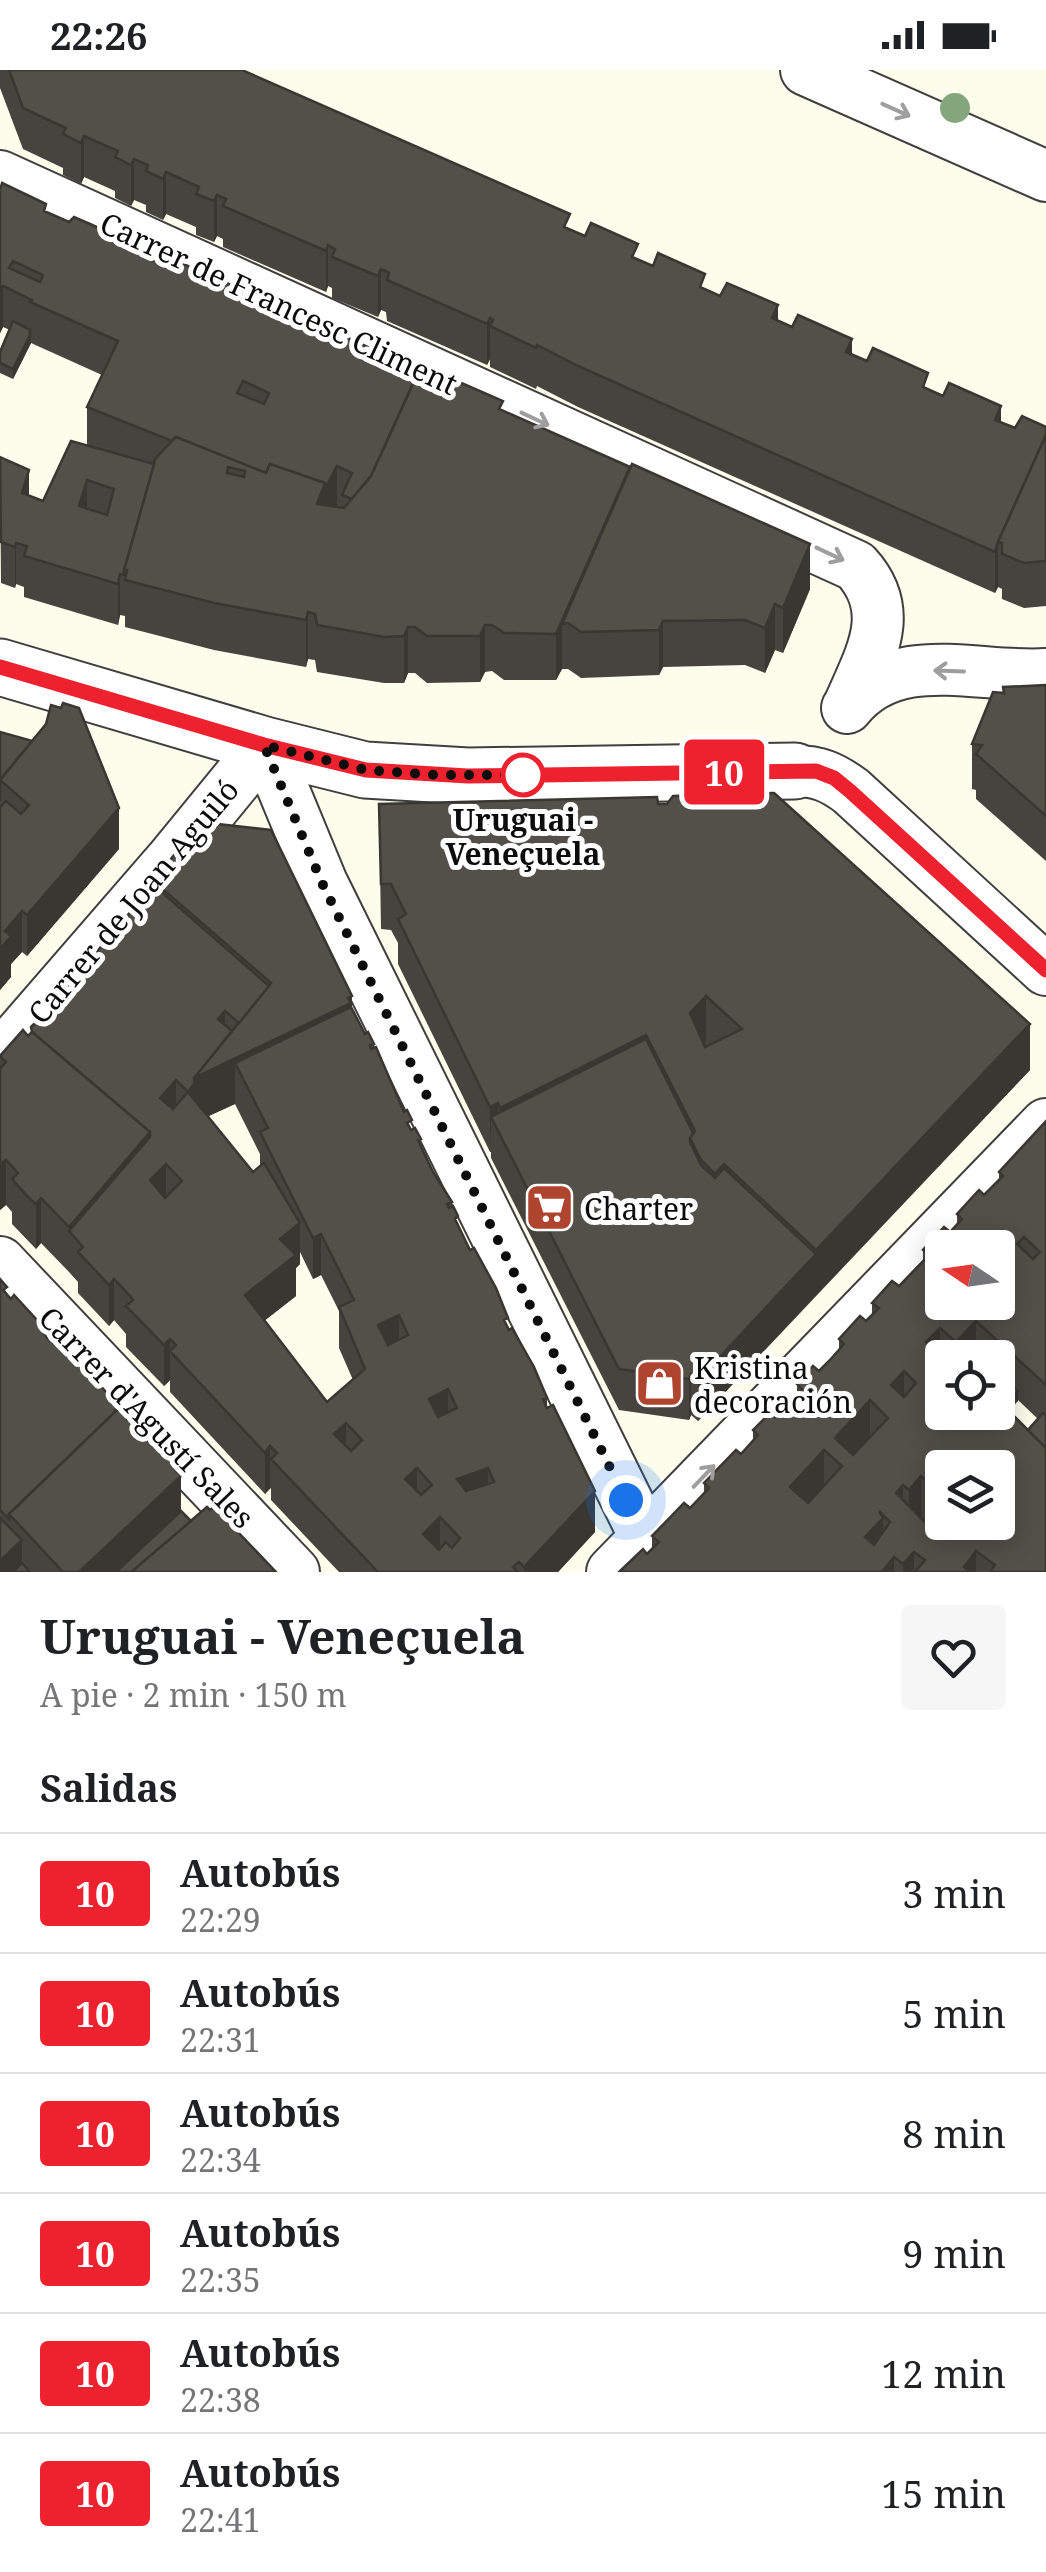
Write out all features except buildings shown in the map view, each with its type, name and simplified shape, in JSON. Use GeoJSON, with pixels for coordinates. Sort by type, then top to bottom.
{"type":"FeatureCollection","features":[{"type":"Feature","properties":{"kind":"street"},"geometry":{"type":"LineString","coordinates":[[806,70],[1046,176]]}},
{"type":"Feature","properties":{"kind":"street","name":"Carrer de Francesc Climent"},"geometry":{"type":"LineString","coordinates":[[0,176],[856,566],[870,582],[878,601],[874,646],[849,705],[805,771]]}},
{"type":"Feature","properties":{"kind":"street"},"geometry":{"type":"LineString","coordinates":[[0,667],[264,745],[366,770],[468,776],[805,771],[834,778],[1046,970]]}},
{"type":"Feature","properties":{"kind":"street"},"geometry":{"type":"LineString","coordinates":[[849,705],[878,680],[903,670],[1046,674]]}},
{"type":"Feature","properties":{"kind":"street"},"geometry":{"type":"LineString","coordinates":[[264,745],[322,883],[628,1555],[1046,1124]]}},
{"type":"Feature","properties":{"kind":"street","name":"Carrer de Joan Aguiló"},"geometry":{"type":"LineString","coordinates":[[0,1057],[170,861],[264,745]]}},
{"type":"Feature","properties":{"kind":"street","name":"Carrer d'Agustí Sales"},"geometry":{"type":"LineString","coordinates":[[0,1262],[294,1572]]}},
{"type":"Feature","properties":{"kind":"bus line","name":"10"},"geometry":{"type":"LineString","coordinates":[[0,667],[264,745],[366,770],[468,776],[816,771],[834,778],[850,791],[1046,970]]}},
{"type":"Feature","properties":{"kind":"place","name":"Uruguai - Veneçuela"},"geometry":{"type":"Point","coordinates":[523,775]}},
{"type":"Feature","properties":{"kind":"place","name":"Charter"},"geometry":{"type":"Point","coordinates":[549,1208]}},
{"type":"Feature","properties":{"kind":"place","name":"Kristina decoración"},"geometry":{"type":"Point","coordinates":[659,1384]}},
{"type":"Feature","properties":{"kind":"route"},"geometry":{"type":"LineString","coordinates":[[523,775],[366,770],[264,745],[322,883],[626,1500]]}}]}
